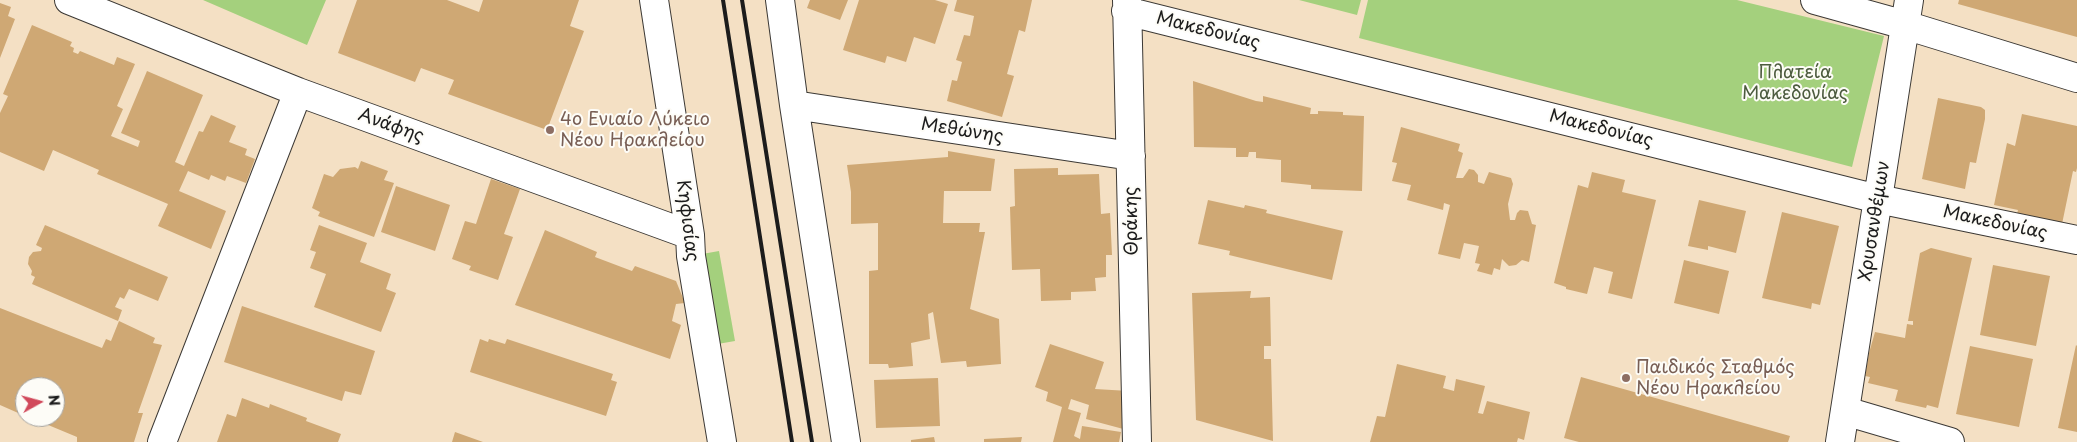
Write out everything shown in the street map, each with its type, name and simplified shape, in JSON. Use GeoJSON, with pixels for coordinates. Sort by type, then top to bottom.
{"type":"FeatureCollection","features":[{"type":"Feature","properties":{"kind":"street","name":"Ανάφης"},"geometry":{"type":"LineString","coordinates":[[69,0],[98,5],[298,92],[690,235]]}},
{"type":"Feature","properties":{"kind":"street","name":"Κηφισίας"},"geometry":{"type":"LineString","coordinates":[[654,0],[690,235],[691,256],[722,442]]}},
{"type":"Feature","properties":{"kind":"street"},"geometry":{"type":"LineString","coordinates":[[780,0],[794,105],[846,442]]}},
{"type":"Feature","properties":{"kind":"street"},"geometry":{"type":"LineString","coordinates":[[1815,0],[1907,12],[2077,78]]}},
{"type":"Feature","properties":{"kind":"street","name":"Θράκης"},"geometry":{"type":"LineString","coordinates":[[1127,6],[1137,442]]}},
{"type":"Feature","properties":{"kind":"street","name":"Μακεδονίας"},"geometry":{"type":"LineString","coordinates":[[1127,6],[1878,199],[2077,240]]}},
{"type":"Feature","properties":{"kind":"street","name":"Χρυσανθέμων"},"geometry":{"type":"LineString","coordinates":[[1840,442],[1907,12]]}},
{"type":"Feature","properties":{"kind":"street"},"geometry":{"type":"LineString","coordinates":[[162,442],[298,92]]}},
{"type":"Feature","properties":{"kind":"street","name":"Μεθώνης"},"geometry":{"type":"LineString","coordinates":[[794,105],[1131,156]]}},
{"type":"Feature","properties":{"kind":"street"},"geometry":{"type":"LineString","coordinates":[[1845,410],[1950,442]]}},
{"type":"Feature","properties":{"kind":"green space"},"geometry":{"type":"Polygon","coordinates":[[[203,0],[326,0],[307,45],[203,0]]]}},
{"type":"Feature","properties":{"kind":"green space"},"geometry":{"type":"Polygon","coordinates":[[[1299,0],[1361,0],[1357,15],[1299,0]]]}},
{"type":"Feature","properties":{"kind":"green space","name":"Πλατεία Μακεδονίας"},"geometry":{"type":"Polygon","coordinates":[[[1368,0],[1737,0],[1884,36],[1852,167],[1359,38],[1368,0]]]}},
{"type":"Feature","properties":{"kind":"green space"},"geometry":{"type":"Polygon","coordinates":[[[719,251],[735,341],[706,346],[691,256],[719,251]]]}},
{"type":"Feature","properties":{"kind":"building"},"geometry":{"type":"Polygon","coordinates":[[[357,0],[447,0],[479,12],[483,0],[579,0],[570,26],[584,31],[547,130],[448,94],[454,80],[421,68],[415,82],[338,53],[357,0]]]}},
{"type":"Feature","properties":{"kind":"building"},"geometry":{"type":"Polygon","coordinates":[[[810,0],[848,0],[840,20],[807,8],[810,0]]]}},
{"type":"Feature","properties":{"kind":"building"},"geometry":{"type":"Polygon","coordinates":[[[859,0],[935,0],[948,4],[935,44],[914,37],[906,62],[887,56],[885,63],[843,50],[859,0]]]}},
{"type":"Feature","properties":{"kind":"building"},"geometry":{"type":"Polygon","coordinates":[[[957,0],[1032,0],[1025,32],[1019,30],[1007,74],[1014,76],[1002,117],[947,101],[952,80],[957,81],[962,62],[956,60],[964,35],[970,36],[974,16],[954,11],[957,0]]]}},
{"type":"Feature","properties":{"kind":"building"},"geometry":{"type":"Polygon","coordinates":[[[1959,0],[2077,0],[2077,37],[1958,4],[1959,0]]]}},
{"type":"Feature","properties":{"kind":"building"},"geometry":{"type":"Polygon","coordinates":[[[0,3],[11,7],[8,16],[15,19],[0,58],[0,3]]]}},
{"type":"Feature","properties":{"kind":"building"},"geometry":{"type":"Polygon","coordinates":[[[32,25],[72,42],[70,46],[74,48],[73,52],[78,54],[80,51],[114,65],[117,57],[135,64],[117,106],[123,109],[111,136],[138,147],[140,141],[121,133],[147,71],[203,95],[175,162],[184,166],[199,131],[203,132],[211,115],[236,126],[229,142],[247,149],[245,155],[255,159],[246,183],[227,176],[225,181],[211,175],[209,180],[188,171],[179,191],[226,211],[211,249],[158,226],[168,204],[97,174],[99,170],[53,150],[44,171],[0,152],[0,113],[8,96],[3,94],[32,25]]]}},
{"type":"Feature","properties":{"kind":"building"},"geometry":{"type":"Polygon","coordinates":[[[1193,81],[1256,101],[1263,102],[1263,96],[1311,108],[1310,114],[1318,114],[1318,111],[1343,112],[1343,115],[1364,116],[1362,191],[1311,189],[1311,185],[1281,182],[1281,160],[1256,158],[1256,152],[1249,152],[1248,157],[1236,157],[1236,148],[1194,147],[1193,81]]]}},
{"type":"Feature","properties":{"kind":"building"},"geometry":{"type":"Polygon","coordinates":[[[1938,98],[1981,107],[1985,110],[1985,119],[1976,163],[1970,162],[1965,189],[1922,179],[1938,98]]]}},
{"type":"Feature","properties":{"kind":"building"},"geometry":{"type":"Polygon","coordinates":[[[2022,114],[2077,126],[2077,168],[2076,172],[2073,171],[2062,224],[2017,214],[2018,210],[1994,205],[2007,143],[2015,146],[2022,114]]]}},
{"type":"Feature","properties":{"kind":"building"},"geometry":{"type":"Polygon","coordinates":[[[1401,127],[1460,144],[1458,151],[1463,153],[1456,178],[1463,178],[1469,169],[1474,170],[1478,175],[1478,182],[1484,184],[1489,172],[1511,178],[1513,184],[1508,204],[1510,220],[1515,220],[1520,210],[1528,211],[1532,224],[1536,225],[1529,262],[1522,260],[1516,265],[1509,266],[1502,259],[1500,270],[1494,268],[1492,275],[1477,271],[1480,264],[1475,263],[1479,246],[1464,243],[1460,259],[1438,254],[1450,205],[1444,203],[1443,210],[1407,200],[1411,185],[1392,181],[1397,163],[1392,162],[1401,127]]]}},
{"type":"Feature","properties":{"kind":"building"},"geometry":{"type":"Polygon","coordinates":[[[948,151],[995,159],[991,191],[944,191],[943,223],[980,223],[979,232],[985,232],[970,309],[999,319],[1001,364],[967,367],[966,361],[941,363],[933,312],[928,314],[930,339],[911,343],[913,366],[889,368],[888,364],[869,364],[869,271],[878,270],[878,223],[851,224],[851,192],[847,165],[948,157],[948,151]]]}},
{"type":"Feature","properties":{"kind":"building"},"geometry":{"type":"Polygon","coordinates":[[[361,161],[388,171],[384,180],[394,183],[374,237],[318,216],[320,212],[312,208],[324,174],[333,177],[340,169],[355,167],[358,169],[361,161]]]}},
{"type":"Feature","properties":{"kind":"building"},"geometry":{"type":"Polygon","coordinates":[[[1058,168],[1058,175],[1099,174],[1101,214],[1110,213],[1112,255],[1106,255],[1106,277],[1095,278],[1096,291],[1071,292],[1071,300],[1041,301],[1040,269],[1012,270],[1010,207],[1015,206],[1014,169],[1058,168]]]}},
{"type":"Feature","properties":{"kind":"building"},"geometry":{"type":"Polygon","coordinates":[[[1592,172],[1625,180],[1622,192],[1656,200],[1632,299],[1608,293],[1613,272],[1594,267],[1587,294],[1566,289],[1566,287],[1554,283],[1578,185],[1588,188],[1592,172]]]}},
{"type":"Feature","properties":{"kind":"building"},"geometry":{"type":"Polygon","coordinates":[[[491,179],[520,189],[504,234],[513,237],[498,280],[469,270],[471,266],[452,259],[465,221],[476,224],[491,179]]]}},
{"type":"Feature","properties":{"kind":"building"},"geometry":{"type":"Polygon","coordinates":[[[396,186],[450,205],[435,251],[381,232],[396,186]]]}},
{"type":"Feature","properties":{"kind":"building"},"geometry":{"type":"Polygon","coordinates":[[[1208,200],[1244,208],[1245,205],[1267,210],[1266,213],[1343,231],[1332,280],[1229,255],[1230,251],[1198,244],[1208,200]]]}},
{"type":"Feature","properties":{"kind":"building"},"geometry":{"type":"Polygon","coordinates":[[[1699,200],[1746,211],[1736,253],[1708,246],[1708,250],[1688,246],[1699,200]]]}},
{"type":"Feature","properties":{"kind":"building"},"geometry":{"type":"Polygon","coordinates":[[[1782,212],[1839,226],[1820,305],[1812,303],[1811,309],[1762,298],[1782,212]]]}},
{"type":"Feature","properties":{"kind":"building"},"geometry":{"type":"Polygon","coordinates":[[[45,225],[168,277],[158,301],[129,289],[124,299],[120,297],[115,307],[122,310],[118,321],[32,284],[35,277],[31,275],[32,271],[28,264],[29,257],[33,252],[41,251],[42,248],[36,245],[45,225]]]}},
{"type":"Feature","properties":{"kind":"building"},"geometry":{"type":"Polygon","coordinates":[[[319,225],[367,243],[360,262],[391,274],[386,289],[396,293],[381,332],[314,307],[326,274],[310,268],[316,252],[310,250],[319,225]]]}},
{"type":"Feature","properties":{"kind":"building"},"geometry":{"type":"Polygon","coordinates":[[[545,230],[597,252],[595,257],[632,271],[635,266],[676,281],[685,303],[676,304],[672,321],[681,325],[670,359],[515,305],[545,230]]]}},
{"type":"Feature","properties":{"kind":"building"},"geometry":{"type":"Polygon","coordinates":[[[1931,248],[1972,258],[1938,408],[1927,405],[1926,408],[1895,401],[1898,390],[1868,383],[1870,377],[1865,376],[1875,332],[1905,338],[1907,324],[1913,325],[1913,321],[1908,321],[1920,253],[1931,248]]]}},
{"type":"Feature","properties":{"kind":"building"},"geometry":{"type":"Polygon","coordinates":[[[1684,260],[1729,271],[1719,314],[1674,303],[1684,260]]]}},
{"type":"Feature","properties":{"kind":"building"},"geometry":{"type":"Polygon","coordinates":[[[1993,265],[2050,276],[2036,346],[1980,335],[1993,265]]]}},
{"type":"Feature","properties":{"kind":"building"},"geometry":{"type":"Polygon","coordinates":[[[1251,291],[1250,298],[1270,297],[1271,346],[1264,346],[1264,359],[1271,359],[1273,441],[1196,420],[1192,293],[1251,291]]]}},
{"type":"Feature","properties":{"kind":"building"},"geometry":{"type":"Polygon","coordinates":[[[242,306],[375,351],[361,395],[345,391],[342,401],[224,362],[242,306]]]}},
{"type":"Feature","properties":{"kind":"building"},"geometry":{"type":"Polygon","coordinates":[[[0,308],[102,348],[106,339],[111,341],[119,321],[155,338],[153,343],[162,345],[138,413],[143,413],[134,442],[77,442],[77,437],[53,427],[65,427],[65,377],[15,377],[15,412],[0,405],[0,308]]]}},
{"type":"Feature","properties":{"kind":"building"},"geometry":{"type":"Polygon","coordinates":[[[480,339],[488,342],[489,339],[505,344],[507,339],[613,374],[611,380],[617,382],[606,416],[470,372],[480,339]]]}},
{"type":"Feature","properties":{"kind":"building"},"geometry":{"type":"Polygon","coordinates":[[[1050,344],[1104,362],[1095,389],[1129,391],[1127,430],[1086,419],[1089,405],[1071,399],[1068,409],[1081,413],[1074,436],[1080,439],[1082,426],[1121,432],[1119,442],[1053,442],[1062,407],[1046,401],[1048,392],[1035,387],[1050,344]]]}},
{"type":"Feature","properties":{"kind":"building"},"geometry":{"type":"Polygon","coordinates":[[[1970,346],[2033,359],[2019,427],[1956,414],[1970,346]]]}},
{"type":"Feature","properties":{"kind":"building"},"geometry":{"type":"Polygon","coordinates":[[[2077,346],[2077,432],[2058,428],[2077,346]]]}},
{"type":"Feature","properties":{"kind":"building"},"geometry":{"type":"Polygon","coordinates":[[[1397,364],[1446,376],[1443,388],[1454,391],[1456,379],[1485,386],[1478,413],[1483,414],[1487,401],[1530,412],[1524,440],[1518,438],[1517,442],[1370,442],[1377,416],[1385,417],[1397,364]]]}},
{"type":"Feature","properties":{"kind":"building"},"geometry":{"type":"Polygon","coordinates":[[[1581,377],[1790,436],[1788,442],[1579,442],[1564,438],[1581,377]]]}},
{"type":"Feature","properties":{"kind":"building"},"geometry":{"type":"Polygon","coordinates":[[[938,378],[940,426],[876,428],[874,380],[938,378]]]}},
{"type":"Feature","properties":{"kind":"building"},"geometry":{"type":"Polygon","coordinates":[[[242,398],[269,408],[270,404],[307,418],[306,421],[341,434],[338,442],[217,442],[227,414],[236,417],[242,398]]]}},
{"type":"Feature","properties":{"kind":"building"},"geometry":{"type":"Polygon","coordinates":[[[455,432],[483,442],[452,442],[455,432]]]}},
{"type":"Feature","properties":{"kind":"building"},"geometry":{"type":"Polygon","coordinates":[[[934,437],[935,442],[911,442],[911,440],[934,437]]]}},
{"type":"Feature","properties":{"kind":"building"},"geometry":{"type":"Polygon","coordinates":[[[1022,437],[1021,442],[984,442],[984,439],[1022,437]]]}},
{"type":"Feature","properties":{"kind":"railway"},"geometry":{"type":"LineString","coordinates":[[723,0],[792,442]]}},
{"type":"Feature","properties":{"kind":"railway"},"geometry":{"type":"LineString","coordinates":[[742,0],[812,442]]}},
{"type":"Feature","properties":{"kind":"place","name":"4ο Ενιαίο Λύκειο Νέου Ηρακλείου"},"geometry":{"type":"Point","coordinates":[550,130]}},
{"type":"Feature","properties":{"kind":"place","name":"Παιδικός Σταθμός Νέου Ηρακλείου"},"geometry":{"type":"Point","coordinates":[1626,378]}}]}
